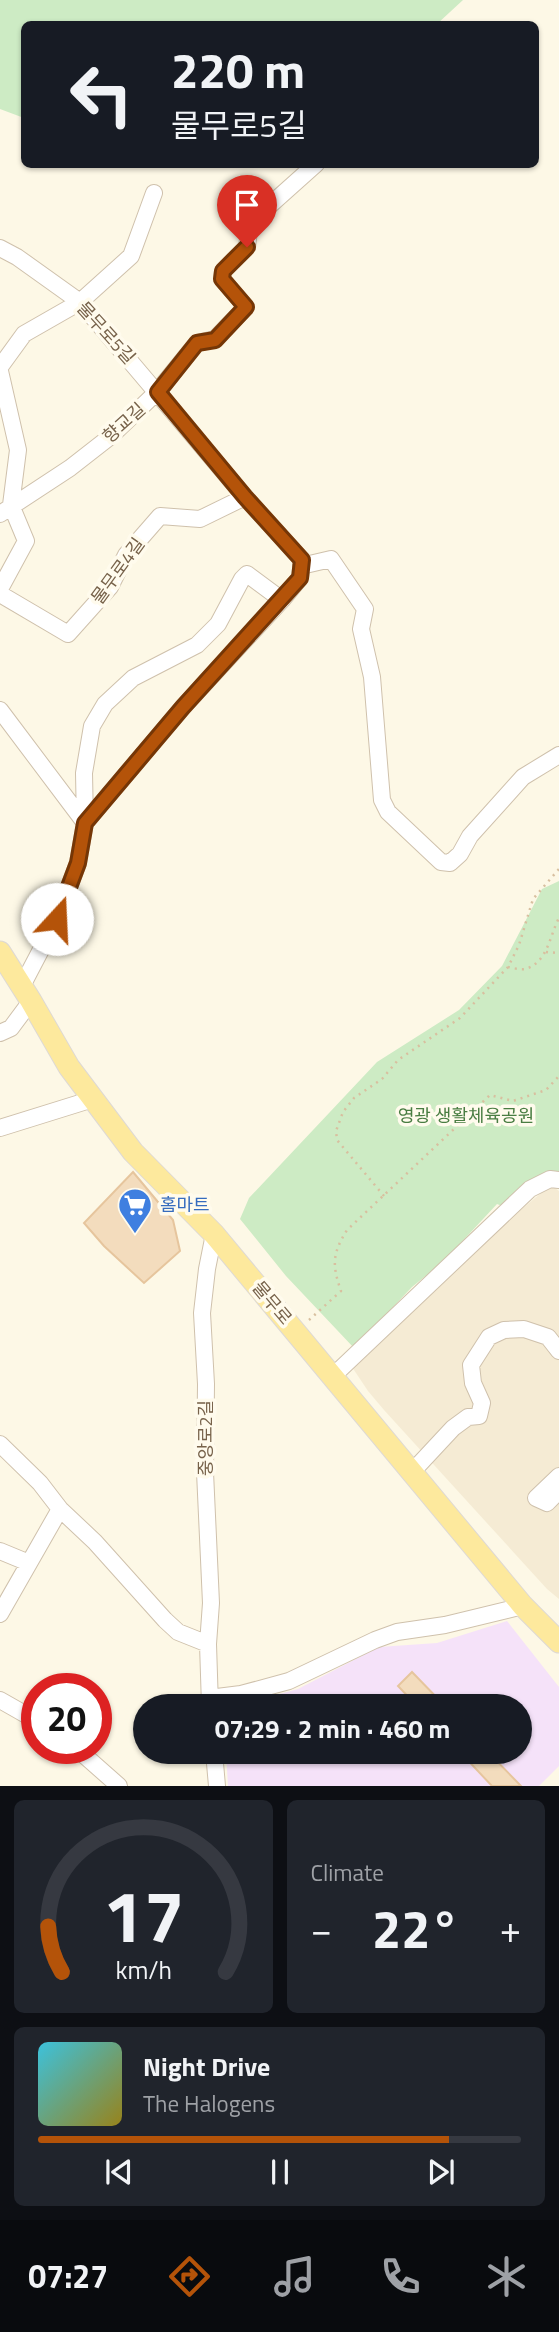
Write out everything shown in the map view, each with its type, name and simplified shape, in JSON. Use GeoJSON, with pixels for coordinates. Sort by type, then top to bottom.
{"type":"FeatureCollection","features":[{"type":"Feature","properties":{"kind":"main road","name":"물무로"},"geometry":{"type":"LineString","coordinates":[[0,952],[69,1067],[133,1152],[215,1234],[523,1606],[559,1642]]}},
{"type":"Feature","properties":{"kind":"street","name":"향교길"},"geometry":{"type":"LineString","coordinates":[[6,509],[71,468],[111,436],[158,392],[197,343],[215,340],[246,307],[222,279],[223,271],[247,247],[250,223],[312,168]]}},
{"type":"Feature","properties":{"kind":"street"},"geometry":{"type":"LineString","coordinates":[[0,589],[26,541],[6,509],[18,450],[0,369],[24,334],[80,302],[131,256],[153,192]]}},
{"type":"Feature","properties":{"kind":"street","name":"물무로5길"},"geometry":{"type":"LineString","coordinates":[[0,248],[80,302],[245,497],[302,560],[301,566]]}},
{"type":"Feature","properties":{"kind":"street","name":"물무로4길"},"geometry":{"type":"LineString","coordinates":[[0,594],[68,634],[110,587],[126,555],[160,516],[200,519],[245,497]]}},
{"type":"Feature","properties":{"kind":"street"},"geometry":{"type":"LineString","coordinates":[[85,823],[183,707],[282,600],[300,578],[301,566],[331,559],[365,609],[361,629],[372,677],[382,800],[388,812],[441,862],[450,863],[460,854],[471,836],[523,777],[559,755]]}},
{"type":"Feature","properties":{"kind":"street"},"geometry":{"type":"LineString","coordinates":[[0,1033],[11,1027],[27,994],[78,863],[85,823],[84,773],[92,726],[105,704],[133,678],[197,645],[218,624],[247,574],[282,600]]}},
{"type":"Feature","properties":{"kind":"street"},"geometry":{"type":"LineString","coordinates":[[0,710],[85,823]]}},
{"type":"Feature","properties":{"kind":"street"},"geometry":{"type":"LineString","coordinates":[[0,1128],[93,1099]]}},
{"type":"Feature","properties":{"kind":"street"},"geometry":{"type":"LineString","coordinates":[[333,1377],[530,1189],[550,1179],[559,1180]]}},
{"type":"Feature","properties":{"kind":"street","name":"중앙로2길"},"geometry":{"type":"LineString","coordinates":[[209,1694],[211,1603],[202,1312],[206,1269],[215,1234]]}},
{"type":"Feature","properties":{"kind":"street"},"geometry":{"type":"LineString","coordinates":[[412,1472],[453,1428],[468,1417],[478,1416],[482,1403],[473,1383],[471,1364],[489,1337],[504,1330],[524,1329],[548,1337],[559,1351]]}},
{"type":"Feature","properties":{"kind":"street"},"geometry":{"type":"LineString","coordinates":[[0,1444],[40,1483],[60,1509],[178,1632],[208,1644]]}},
{"type":"Feature","properties":{"kind":"street"},"geometry":{"type":"LineString","coordinates":[[559,1476],[536,1499],[547,1503],[559,1491]]}},
{"type":"Feature","properties":{"kind":"street"},"geometry":{"type":"LineString","coordinates":[[0,1614],[60,1509]]}},
{"type":"Feature","properties":{"kind":"street"},"geometry":{"type":"LineString","coordinates":[[0,1551],[29,1563]]}},
{"type":"Feature","properties":{"kind":"street"},"geometry":{"type":"LineString","coordinates":[[242,1694],[289,1681],[397,1632],[445,1625],[523,1606]]}},
{"type":"Feature","properties":{"kind":"street"},"geometry":{"type":"LineString","coordinates":[[0,1700],[21,1712]]}},
{"type":"Feature","properties":{"kind":"street"},"geometry":{"type":"LineString","coordinates":[[94,1764],[119,1786]]}},
{"type":"Feature","properties":{"kind":"street"},"geometry":{"type":"LineString","coordinates":[[215,1764],[217,1786]]}},
{"type":"Feature","properties":{"kind":"path"},"geometry":{"type":"LineString","coordinates":[[384,1196],[337,1140],[336,1131],[343,1112],[354,1098],[382,1079],[398,1060],[460,1018],[508,967],[519,945],[533,899],[559,869]]}},
{"type":"Feature","properties":{"kind":"path"},"geometry":{"type":"LineString","coordinates":[[508,967],[526,969],[546,952],[559,918]]}},
{"type":"Feature","properties":{"kind":"path"},"geometry":{"type":"LineString","coordinates":[[546,952],[559,953]]}},
{"type":"Feature","properties":{"kind":"path"},"geometry":{"type":"LineString","coordinates":[[296,1332],[341,1291],[334,1271],[336,1247],[347,1230],[490,1095],[513,1101],[546,1090],[559,1076]]}},
{"type":"Feature","properties":{"kind":"shaded area"},"geometry":{"type":"Polygon","coordinates":[[[551,1185],[559,1191],[559,1599],[384,1410],[350,1364],[507,1221],[551,1185]]]}},
{"type":"Feature","properties":{"kind":"shaded area"},"geometry":{"type":"Polygon","coordinates":[[[507,1621],[559,1687],[559,1766],[539,1786],[228,1786],[227,1764],[532,1764],[532,1694],[280,1694],[298,1689],[379,1647],[437,1643],[507,1621]]]}},
{"type":"Feature","properties":{"kind":"green space"},"geometry":{"type":"Polygon","coordinates":[[[0,0],[463,0],[440,21],[21,21],[21,117],[0,109],[0,0]]]}},
{"type":"Feature","properties":{"kind":"green space","name":"영광 생활체육공원"},"geometry":{"type":"Polygon","coordinates":[[[559,881],[559,1177],[547,1173],[515,1211],[497,1204],[444,1261],[412,1287],[354,1348],[286,1276],[240,1219],[249,1198],[377,1062],[459,1010],[502,966],[542,889],[559,881]]]}},
{"type":"Feature","properties":{"kind":"building","name":"홈마트"},"geometry":{"type":"Polygon","coordinates":[[[133,1172],[173,1220],[180,1251],[144,1283],[104,1246],[84,1223],[133,1172]]]}},
{"type":"Feature","properties":{"kind":"building"},"geometry":{"type":"Polygon","coordinates":[[[412,1672],[433,1694],[406,1694],[398,1686],[412,1672]]]}},
{"type":"Feature","properties":{"kind":"building"},"geometry":{"type":"Polygon","coordinates":[[[471,1764],[500,1764],[521,1786],[492,1786],[471,1764]]]}},
{"type":"Feature","properties":{"kind":"place","name":"홈마트"},"geometry":{"type":"Point","coordinates":[135,1235]}},
{"type":"Feature","properties":{"kind":"route"},"geometry":{"type":"LineString","coordinates":[[57,919],[78,863],[85,823],[183,707],[300,578],[302,560],[245,497],[158,392],[197,343],[215,340],[246,307],[222,279],[223,271],[247,247]]}}]}
